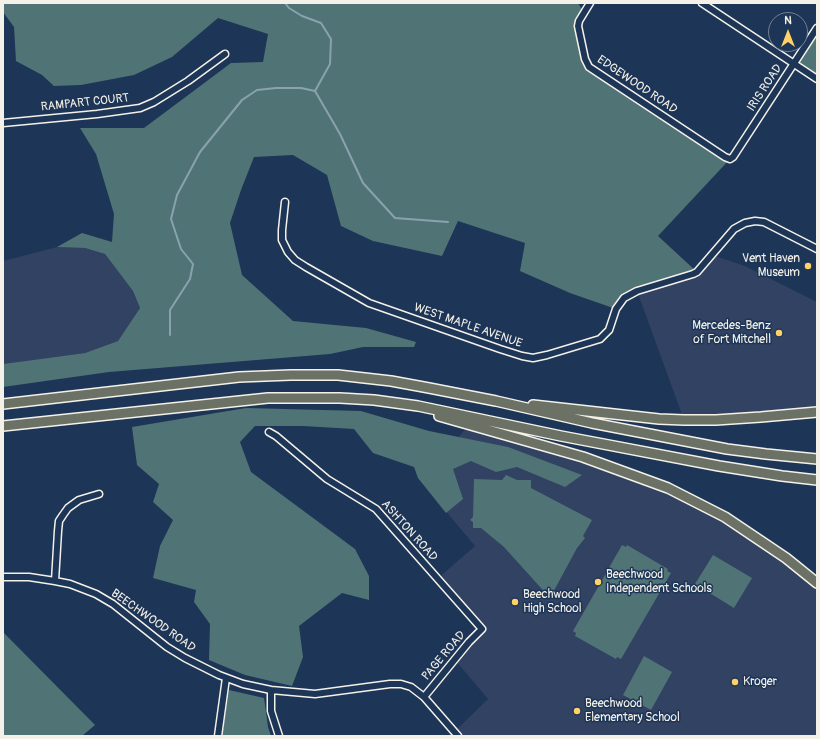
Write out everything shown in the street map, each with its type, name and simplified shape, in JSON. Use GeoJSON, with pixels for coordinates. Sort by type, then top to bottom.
{"type":"FeatureCollection","features":[{"type":"Feature","properties":{"kind":"highway"},"geometry":{"type":"LineString","coordinates":[[3,404],[239,377],[338,375],[392,381],[496,401],[592,423],[727,449],[779,456],[817,459]]}},
{"type":"Feature","properties":{"kind":"highway"},"geometry":{"type":"LineString","coordinates":[[3,426],[268,398],[316,397],[374,400],[418,406],[562,436],[719,466],[817,480]]}},
{"type":"Feature","properties":{"kind":"highway"},"geometry":{"type":"LineString","coordinates":[[374,400],[471,424],[583,457],[668,488],[725,517],[781,554],[817,583]]}},
{"type":"Feature","properties":{"kind":"highway"},"geometry":{"type":"LineString","coordinates":[[496,401],[658,419],[684,420],[746,418],[817,412]]}},
{"type":"Feature","properties":{"kind":"street","name":"EDGEWOOD ROAD"},"geometry":{"type":"LineString","coordinates":[[590,3],[579,21],[578,26],[585,59],[589,67],[730,159]]}},
{"type":"Feature","properties":{"kind":"street"},"geometry":{"type":"LineString","coordinates":[[702,3],[817,79]]}},
{"type":"Feature","properties":{"kind":"street","name":"IRIS ROAD"},"geometry":{"type":"LineString","coordinates":[[730,159],[733,157],[817,28]]}},
{"type":"Feature","properties":{"kind":"street","name":"RAMPART COURT"},"geometry":{"type":"LineString","coordinates":[[3,123],[97,114],[140,108],[154,102],[188,81],[225,54]]}},
{"type":"Feature","properties":{"kind":"street","name":"WEST MAPLE AVENUE"},"geometry":{"type":"LineString","coordinates":[[285,202],[282,240],[288,252],[306,267],[369,303],[500,350],[533,358],[600,339],[609,330],[616,309],[624,298],[637,291],[697,272],[734,229],[745,223],[755,221],[764,222],[817,249]]}},
{"type":"Feature","properties":{"kind":"street","name":"ASHTON ROAD"},"geometry":{"type":"LineString","coordinates":[[269,432],[327,479],[376,509],[482,630]]}},
{"type":"Feature","properties":{"kind":"street"},"geometry":{"type":"LineString","coordinates":[[55,581],[58,531],[63,514],[68,508],[79,500],[99,494]]}},
{"type":"Feature","properties":{"kind":"street","name":"BEECHWOOD ROAD"},"geometry":{"type":"LineString","coordinates":[[3,577],[28,577],[55,581],[70,584],[91,593],[107,601],[136,621],[167,647],[200,667],[243,684],[271,690],[316,694],[390,684],[401,684],[416,690],[424,697],[458,736]]}},
{"type":"Feature","properties":{"kind":"street","name":"PAGE ROAD"},"geometry":{"type":"LineString","coordinates":[[424,697],[469,642],[482,630]]}},
{"type":"Feature","properties":{"kind":"street"},"geometry":{"type":"LineString","coordinates":[[218,736],[226,678]]}},
{"type":"Feature","properties":{"kind":"street"},"geometry":{"type":"LineString","coordinates":[[271,690],[270,711],[279,736]]}},
{"type":"Feature","properties":{"kind":"shaded area"},"geometry":{"type":"Polygon","coordinates":[[[57,247],[85,248],[105,254],[133,291],[140,308],[118,341],[85,353],[3,364],[3,261],[57,247]]]}},
{"type":"Feature","properties":{"kind":"shaded area"},"geometry":{"type":"Polygon","coordinates":[[[712,255],[745,266],[817,302],[817,412],[684,420],[637,291],[688,277],[712,255]]]}},
{"type":"Feature","properties":{"kind":"shaded area","name":"Beechwood Independent Schools"},"geometry":{"type":"Polygon","coordinates":[[[471,424],[627,472],[725,517],[817,583],[817,736],[458,736],[454,732],[488,699],[455,660],[482,629],[437,579],[475,546],[418,478],[471,424]]]}},
{"type":"Feature","properties":{"kind":"green space"},"geometry":{"type":"Polygon","coordinates":[[[3,3],[578,3],[584,13],[579,21],[587,63],[730,159],[658,236],[697,272],[628,295],[616,309],[570,293],[520,271],[525,243],[458,221],[442,256],[373,241],[341,226],[327,175],[293,155],[254,157],[230,223],[242,275],[293,321],[366,328],[416,342],[414,347],[363,347],[330,354],[109,372],[3,387],[3,364],[85,353],[118,341],[140,308],[133,291],[105,254],[85,248],[57,247],[82,233],[112,242],[114,214],[96,154],[80,128],[144,128],[231,63],[263,62],[268,34],[218,18],[172,57],[134,75],[81,85],[54,86],[42,75],[16,61],[14,27],[3,12],[3,3]]]}},
{"type":"Feature","properties":{"kind":"green space"},"geometry":{"type":"Polygon","coordinates":[[[817,28],[817,79],[794,63],[801,52],[808,52],[808,42],[817,28]]]}},
{"type":"Feature","properties":{"kind":"green space"},"geometry":{"type":"Polygon","coordinates":[[[246,408],[361,411],[429,431],[508,447],[582,475],[565,487],[517,467],[496,472],[471,461],[453,469],[463,499],[446,513],[418,478],[414,467],[373,453],[354,429],[303,426],[255,426],[240,442],[251,472],[355,549],[369,576],[369,600],[342,593],[299,626],[303,657],[292,686],[245,675],[209,660],[210,624],[194,602],[196,590],[153,578],[160,546],[173,520],[153,502],[159,484],[137,465],[132,427],[246,408]]]}},
{"type":"Feature","properties":{"kind":"green space"},"geometry":{"type":"Polygon","coordinates":[[[506,475],[517,480],[531,480],[531,488],[592,520],[583,536],[585,538],[577,548],[550,598],[504,547],[481,528],[473,528],[473,522],[470,520],[473,517],[474,479],[502,480],[506,475]]]}},
{"type":"Feature","properties":{"kind":"green space"},"geometry":{"type":"Polygon","coordinates":[[[622,545],[626,547],[627,545],[668,569],[667,571],[671,573],[621,659],[617,657],[616,659],[575,636],[576,633],[573,631],[622,545]]]}},
{"type":"Feature","properties":{"kind":"green space"},"geometry":{"type":"Polygon","coordinates":[[[713,555],[752,578],[734,608],[695,584],[713,555]]]}},
{"type":"Feature","properties":{"kind":"green space"},"geometry":{"type":"Polygon","coordinates":[[[3,632],[95,725],[82,736],[3,736],[3,632]]]}},
{"type":"Feature","properties":{"kind":"green space"},"geometry":{"type":"Polygon","coordinates":[[[644,656],[672,672],[651,710],[623,695],[644,656]]]}},
{"type":"Feature","properties":{"kind":"green space"},"geometry":{"type":"Polygon","coordinates":[[[229,690],[264,698],[268,727],[271,736],[222,736],[229,690]]]}},
{"type":"Feature","properties":{"kind":"waterway"},"geometry":{"type":"LineString","coordinates":[[285,3],[289,8],[302,16],[321,23],[331,39],[330,64],[315,91]]}},
{"type":"Feature","properties":{"kind":"waterway"},"geometry":{"type":"LineString","coordinates":[[170,335],[170,310],[190,279],[193,264],[181,249],[171,219],[177,195],[200,152],[242,100],[257,90],[301,88],[315,91]]}},
{"type":"Feature","properties":{"kind":"waterway"},"geometry":{"type":"LineString","coordinates":[[315,91],[340,134],[363,183],[395,218],[448,222]]}},
{"type":"Feature","properties":{"kind":"place","name":"Vent Haven Museum"},"geometry":{"type":"Point","coordinates":[808,266]}},
{"type":"Feature","properties":{"kind":"place","name":"Mercedes-Benz of Fort Mitchell"},"geometry":{"type":"Point","coordinates":[779,333]}},
{"type":"Feature","properties":{"kind":"place","name":"Beechwood Independent Schools"},"geometry":{"type":"Point","coordinates":[598,582]}},
{"type":"Feature","properties":{"kind":"place","name":"Beechwood High School"},"geometry":{"type":"Point","coordinates":[515,602]}},
{"type":"Feature","properties":{"kind":"place","name":"Kroger"},"geometry":{"type":"Point","coordinates":[735,682]}},
{"type":"Feature","properties":{"kind":"place","name":"Beechwood Elementary School"},"geometry":{"type":"Point","coordinates":[577,711]}}]}
